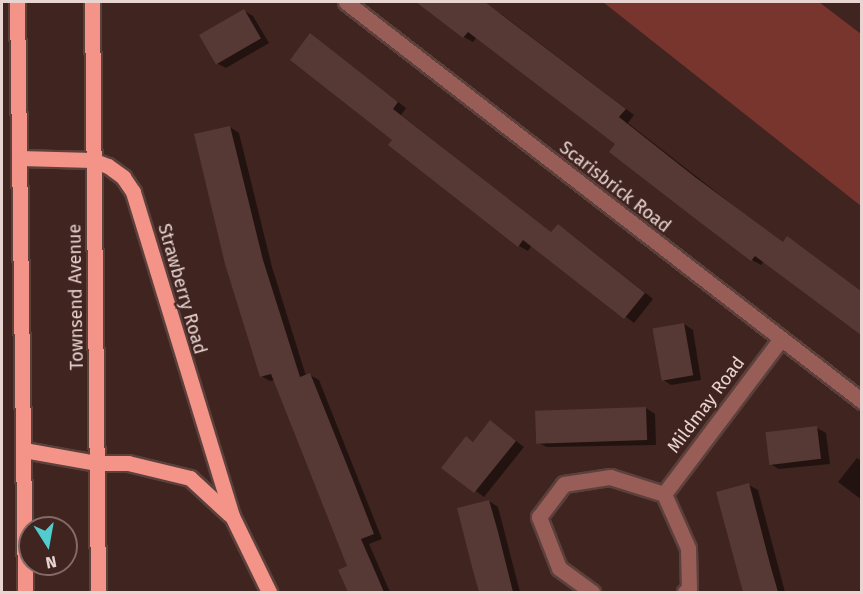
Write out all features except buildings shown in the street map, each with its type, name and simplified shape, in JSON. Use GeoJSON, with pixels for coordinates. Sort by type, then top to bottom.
{"type":"FeatureCollection","features":[{"type":"Feature","properties":{"kind":"main road"},"geometry":{"type":"LineString","coordinates":[[17,2],[26,592]]}},
{"type":"Feature","properties":{"kind":"main road","name":"Townsend Avenue"},"geometry":{"type":"LineString","coordinates":[[92,2],[98,592]]}},
{"type":"Feature","properties":{"kind":"main road","name":"Strawberry Road"},"geometry":{"type":"LineString","coordinates":[[20,158],[92,160],[108,166],[123,177],[133,192],[232,516],[268,592]]}},
{"type":"Feature","properties":{"kind":"main road","name":"Strawberry Road"},"geometry":{"type":"LineString","coordinates":[[24,450],[96,463],[128,463],[190,478],[232,516]]}},
{"type":"Feature","properties":{"kind":"street","name":"Scarisbrick Road"},"geometry":{"type":"LineString","coordinates":[[346,2],[861,401]]}},
{"type":"Feature","properties":{"kind":"street","name":"Mildmay Road"},"geometry":{"type":"LineString","coordinates":[[664,494],[780,340]]}},
{"type":"Feature","properties":{"kind":"street"},"geometry":{"type":"LineString","coordinates":[[592,592],[559,568],[539,517],[564,484],[610,477],[664,494],[688,548],[689,589],[685,592]]}},
{"type":"Feature","properties":{"kind":"shaded area"},"geometry":{"type":"Polygon","coordinates":[[[603,2],[819,2],[861,34],[861,206],[603,2]]]}}]}
